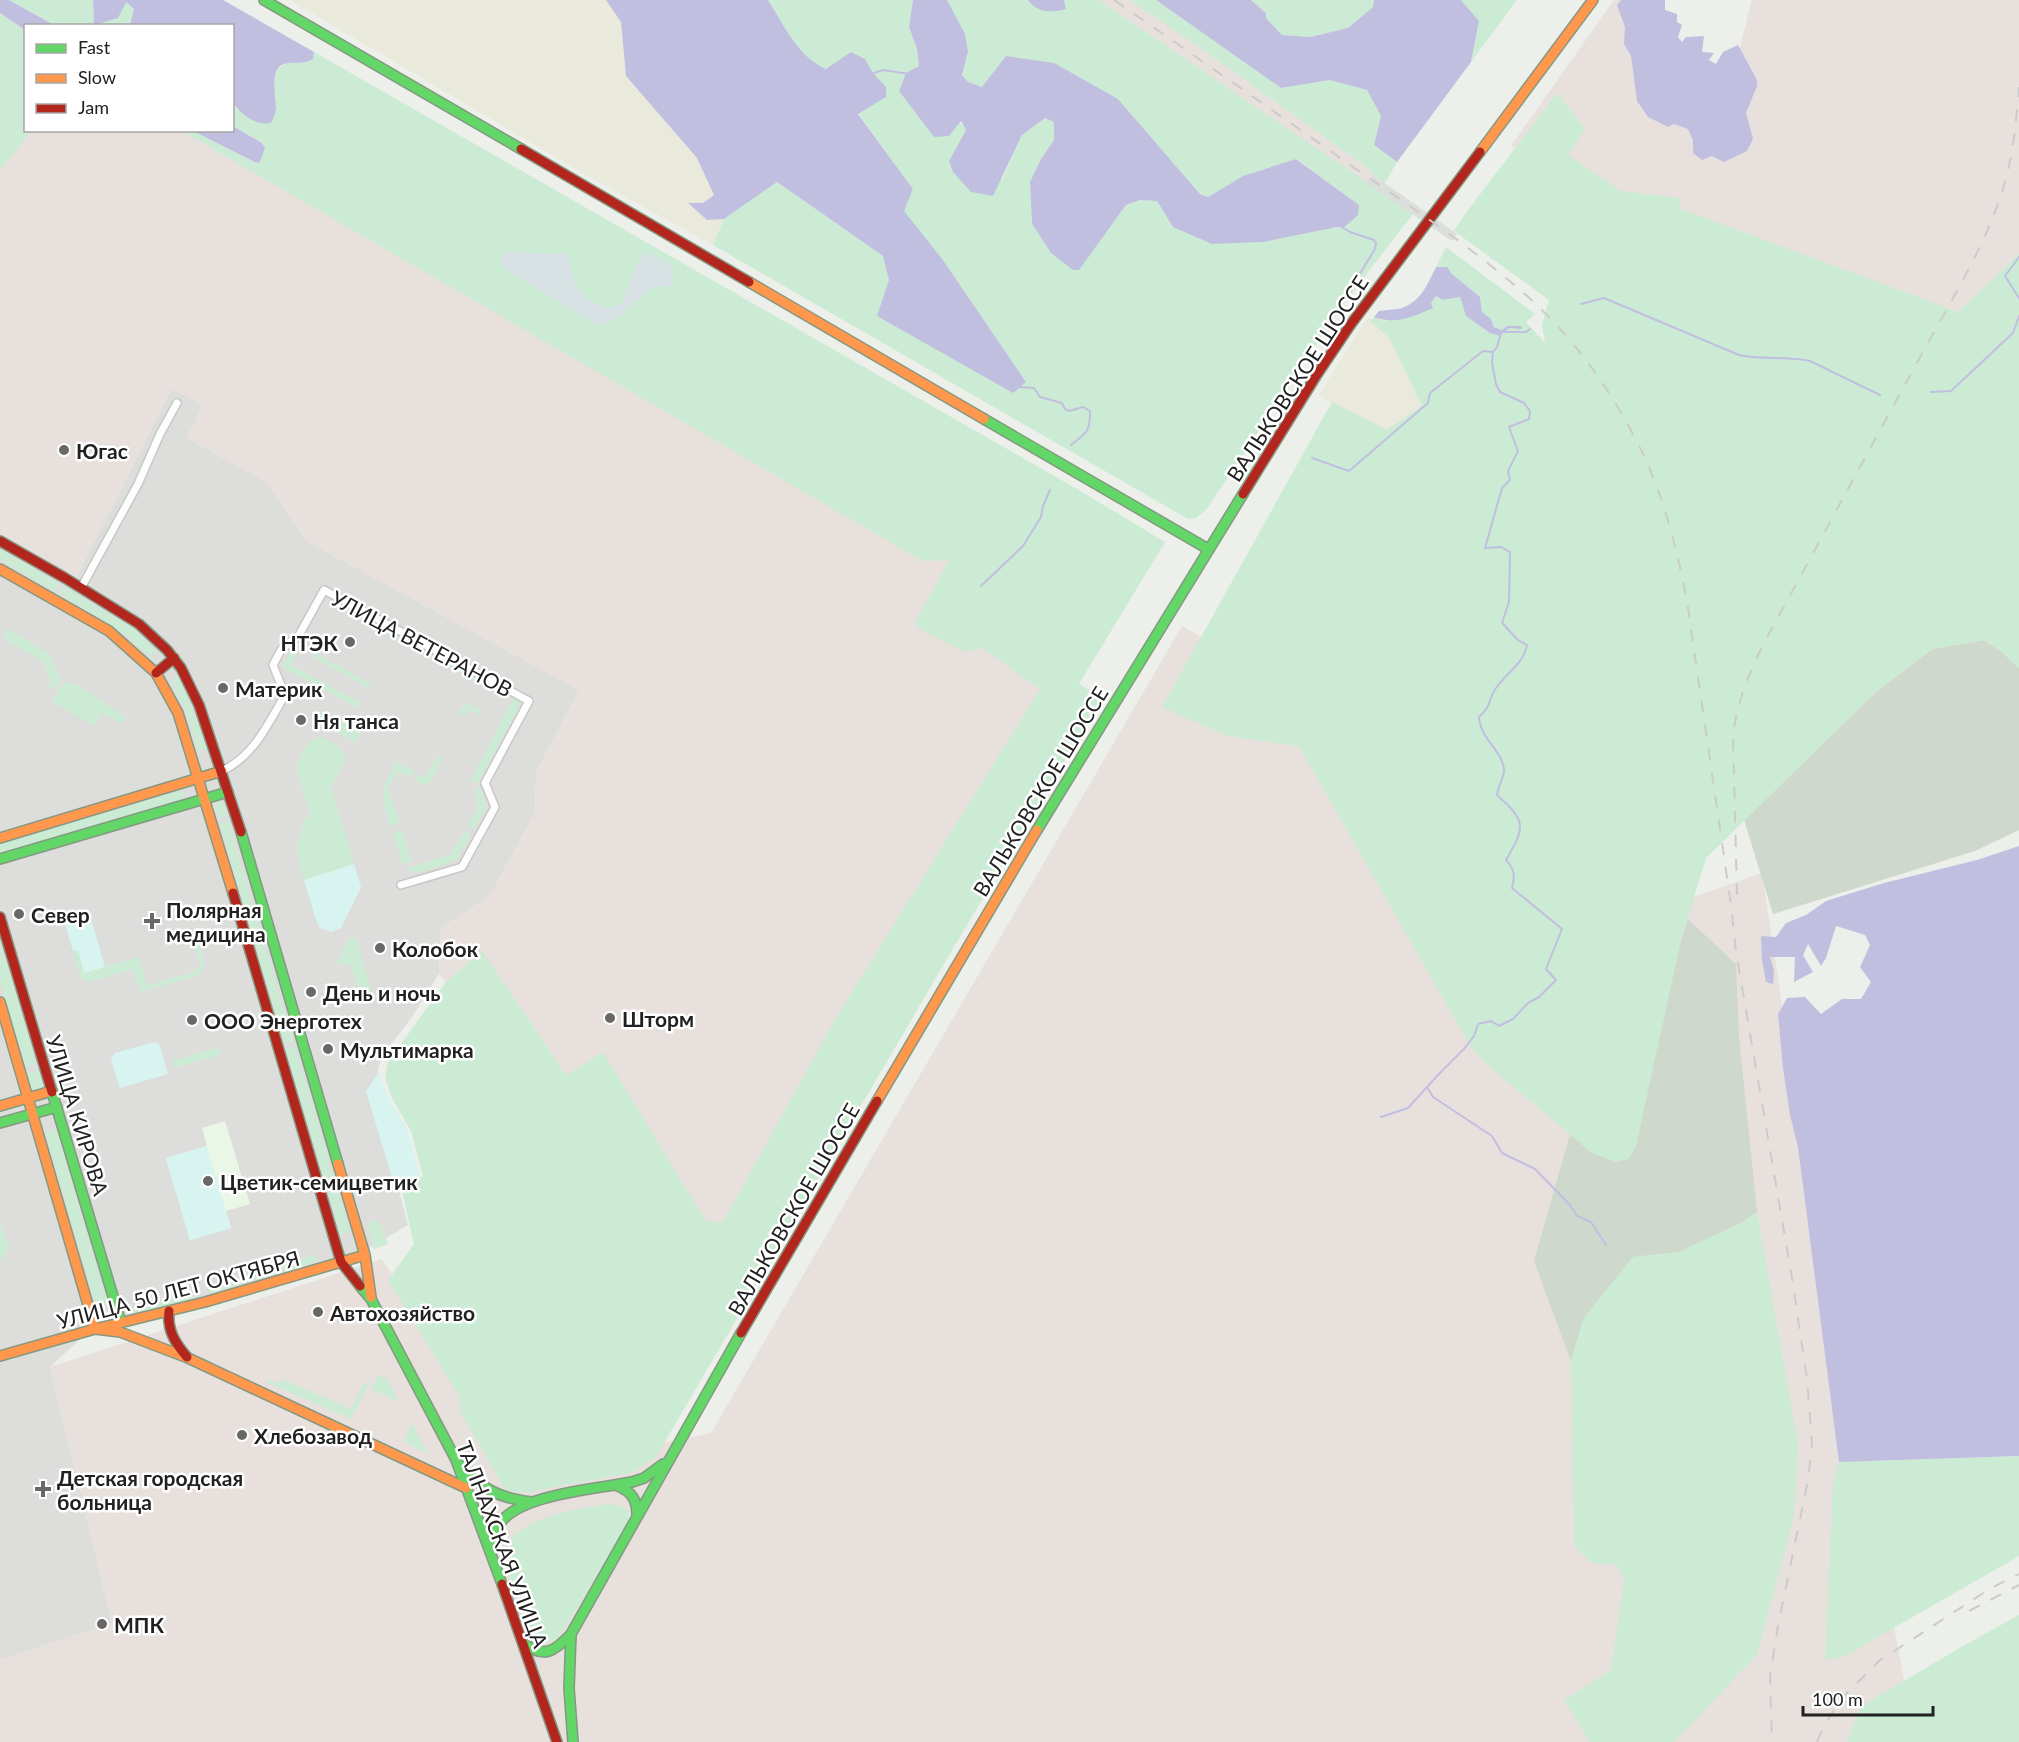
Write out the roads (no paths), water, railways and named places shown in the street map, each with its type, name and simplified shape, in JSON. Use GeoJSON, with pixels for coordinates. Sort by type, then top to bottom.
{"type":"FeatureCollection","features":[{"type":"Feature","properties":{"kind":"street"},"geometry":{"type":"LineString","coordinates":[[264,0],[1208,549]]}},
{"type":"Feature","properties":{"kind":"street","name":"ВАЛЬКОВСКОЕ ШОССЕ"},"geometry":{"type":"LineString","coordinates":[[523,1642],[536,1652],[549,1652],[556,1649],[571,1634],[667,1461],[962,956],[1070,774],[1316,376],[1351,324],[1593,0]]}},
{"type":"Feature","properties":{"kind":"street"},"geometry":{"type":"LineString","coordinates":[[81,588],[138,484],[177,402]]}},
{"type":"Feature","properties":{"kind":"street","name":"ТАЛНАХСКАЯ УЛИЦА"},"geometry":{"type":"LineString","coordinates":[[0,541],[139,624],[174,658],[181,668],[199,705],[222,771],[365,1255],[371,1299]]}},
{"type":"Feature","properties":{"kind":"street","name":"ТАЛНАХСКАЯ УЛИЦА"},"geometry":{"type":"LineString","coordinates":[[0,569],[109,631],[156,673],[178,713],[341,1262],[371,1299],[456,1460],[557,1742]]}},
{"type":"Feature","properties":{"kind":"street","name":"УЛИЦА ВЕТЕРАНОВ"},"geometry":{"type":"LineString","coordinates":[[222,771],[232,766],[255,746],[285,695],[273,665],[281,650],[299,635],[324,590],[529,701],[485,783],[495,807],[462,867],[401,885]]}},
{"type":"Feature","properties":{"kind":"street"},"geometry":{"type":"LineString","coordinates":[[156,673],[174,658]]}},
{"type":"Feature","properties":{"kind":"street"},"geometry":{"type":"LineString","coordinates":[[0,838],[222,771]]}},
{"type":"Feature","properties":{"kind":"street"},"geometry":{"type":"LineString","coordinates":[[0,859],[228,792]]}},
{"type":"Feature","properties":{"kind":"street","name":"УЛИЦА КИРОВА"},"geometry":{"type":"LineString","coordinates":[[0,916],[122,1323]]}},
{"type":"Feature","properties":{"kind":"street","name":"УЛИЦА КИРОВА"},"geometry":{"type":"LineString","coordinates":[[0,1002],[95,1329]]}},
{"type":"Feature","properties":{"kind":"street"},"geometry":{"type":"LineString","coordinates":[[0,1106],[52,1091]]}},
{"type":"Feature","properties":{"kind":"street"},"geometry":{"type":"LineString","coordinates":[[0,1123],[57,1107]]}},
{"type":"Feature","properties":{"kind":"street","name":"УЛИЦА 50 ЛЕТ ОКТЯБРЯ"},"geometry":{"type":"LineString","coordinates":[[0,1356],[365,1255]]}},
{"type":"Feature","properties":{"kind":"street"},"geometry":{"type":"LineString","coordinates":[[169,1311],[170,1334],[188,1358]]}},
{"type":"Feature","properties":{"kind":"street"},"geometry":{"type":"LineString","coordinates":[[95,1329],[120,1332],[188,1358],[466,1488]]}},
{"type":"Feature","properties":{"kind":"street"},"geometry":{"type":"LineString","coordinates":[[456,1460],[478,1484],[489,1492],[513,1500],[533,1502]]}},
{"type":"Feature","properties":{"kind":"street"},"geometry":{"type":"LineString","coordinates":[[490,1555],[498,1527],[515,1510],[533,1502],[618,1486],[644,1478],[667,1461]]}},
{"type":"Feature","properties":{"kind":"street"},"geometry":{"type":"LineString","coordinates":[[618,1486],[630,1492],[636,1502],[636,1517]]}},
{"type":"Feature","properties":{"kind":"street","name":"ВАЛЬКОВСКОЕ ШОССЕ"},"geometry":{"type":"LineString","coordinates":[[571,1634],[567,1679],[573,1742]]}},
{"type":"Feature","properties":{"kind":"water"},"geometry":{"type":"Polygon","coordinates":[[[0,0],[9,0],[52,24],[24,24],[24,29],[0,13],[0,0]]]}},
{"type":"Feature","properties":{"kind":"water"},"geometry":{"type":"Polygon","coordinates":[[[93,0],[223,0],[314,52],[313,59],[279,67],[275,77],[275,115],[271,123],[260,123],[245,115],[234,104],[234,24],[130,24],[134,9],[126,2],[118,18],[94,24],[93,0]]]}},
{"type":"Feature","properties":{"kind":"water"},"geometry":{"type":"Polygon","coordinates":[[[606,0],[768,0],[792,39],[816,64],[826,69],[851,52],[865,59],[873,73],[886,87],[886,97],[858,114],[913,189],[904,211],[943,260],[1026,382],[1013,393],[877,316],[889,280],[883,256],[777,182],[724,219],[707,220],[688,203],[703,203],[714,195],[697,158],[626,76],[621,22],[606,0]]]}},
{"type":"Feature","properties":{"kind":"water"},"geometry":{"type":"Polygon","coordinates":[[[913,0],[947,0],[965,34],[968,52],[962,75],[968,82],[982,87],[1006,56],[1054,63],[1118,99],[1200,194],[1208,197],[1243,176],[1296,159],[1359,205],[1358,215],[1343,228],[1337,227],[1263,242],[1212,244],[1173,227],[1157,201],[1140,200],[1126,205],[1079,270],[1073,270],[1051,253],[1032,224],[1030,182],[1041,159],[1054,140],[1054,122],[1045,118],[1022,135],[993,196],[971,192],[953,172],[949,161],[966,130],[961,121],[949,136],[934,137],[899,91],[906,73],[919,66],[917,49],[909,27],[913,0]]]}},
{"type":"Feature","properties":{"kind":"water"},"geometry":{"type":"Polygon","coordinates":[[[1028,0],[1064,0],[1066,9],[1040,10],[1028,0]]]}},
{"type":"Feature","properties":{"kind":"water"},"geometry":{"type":"Polygon","coordinates":[[[1156,0],[1251,0],[1266,13],[1266,18],[1282,35],[1310,37],[1348,28],[1373,7],[1374,0],[1461,0],[1479,21],[1471,62],[1397,162],[1374,145],[1381,116],[1367,90],[1330,80],[1281,88],[1156,0]]]}},
{"type":"Feature","properties":{"kind":"water"},"geometry":{"type":"Polygon","coordinates":[[[1621,0],[1665,0],[1665,10],[1677,14],[1677,22],[1682,25],[1678,37],[1682,42],[1686,37],[1704,36],[1702,52],[1714,53],[1709,60],[1716,64],[1723,52],[1738,45],[1757,80],[1757,86],[1746,113],[1753,139],[1747,151],[1724,162],[1712,156],[1702,160],[1693,153],[1693,140],[1688,129],[1674,124],[1668,127],[1648,117],[1637,101],[1631,56],[1624,44],[1625,27],[1617,5],[1621,0]]]}},
{"type":"Feature","properties":{"kind":"water"},"geometry":{"type":"Polygon","coordinates":[[[234,127],[262,143],[265,148],[260,162],[257,163],[195,132],[234,132],[234,127]]]}},
{"type":"Feature","properties":{"kind":"water"},"geometry":{"type":"Polygon","coordinates":[[[1436,267],[1447,267],[1452,274],[1480,297],[1482,312],[1491,319],[1494,327],[1502,330],[1507,326],[1521,326],[1522,329],[1509,328],[1500,336],[1490,333],[1466,316],[1460,297],[1443,300],[1436,296],[1431,303],[1433,308],[1404,319],[1389,320],[1374,317],[1379,311],[1398,309],[1412,303],[1422,293],[1436,267]]]}},
{"type":"Feature","properties":{"kind":"water"},"geometry":{"type":"Polygon","coordinates":[[[2019,846],[2019,1456],[1839,1462],[1798,1147],[1790,1115],[1783,1068],[1778,1014],[1787,998],[1805,997],[1821,1014],[1842,999],[1861,999],[1871,982],[1860,967],[1870,945],[1865,935],[1836,926],[1826,958],[1821,966],[1808,944],[1803,955],[1813,972],[1794,982],[1795,957],[1770,957],[1774,971],[1773,984],[1766,982],[1761,936],[1776,937],[1786,923],[1806,915],[1826,901],[1884,883],[1977,860],[2019,846]]]}},
{"type":"Feature","properties":{"kind":"waterway"},"geometry":{"type":"LineString","coordinates":[[871,74],[883,70],[909,74]]}},
{"type":"Feature","properties":{"kind":"waterway"},"geometry":{"type":"LineString","coordinates":[[1342,227],[1374,240],[1376,243],[1375,249],[1348,293],[1352,300]]}},
{"type":"Feature","properties":{"kind":"waterway"},"geometry":{"type":"LineString","coordinates":[[2019,257],[2005,276],[2019,298]]}},
{"type":"Feature","properties":{"kind":"waterway"},"geometry":{"type":"LineString","coordinates":[[1581,304],[1604,298],[1739,355],[1810,361],[1880,395]]}},
{"type":"Feature","properties":{"kind":"waterway"},"geometry":{"type":"LineString","coordinates":[[1931,392],[1951,391],[2013,333],[2019,316]]}},
{"type":"Feature","properties":{"kind":"waterway"},"geometry":{"type":"LineString","coordinates":[[1504,332],[1526,332],[1530,329]]}},
{"type":"Feature","properties":{"kind":"waterway"},"geometry":{"type":"LineString","coordinates":[[1381,1117],[1408,1108],[1464,1049],[1474,1036],[1478,1024],[1491,1021],[1499,1026],[1513,1019],[1556,980],[1546,969],[1562,929],[1512,888],[1514,873],[1506,860],[1517,839],[1520,825],[1513,811],[1497,795],[1504,772],[1503,765],[1501,758],[1483,732],[1479,717],[1486,709],[1500,682],[1522,658],[1527,645],[1518,640],[1502,623],[1509,602],[1510,552],[1501,547],[1485,548],[1502,488],[1510,480],[1508,471],[1518,451],[1509,427],[1529,419],[1530,411],[1524,403],[1500,392],[1496,384],[1492,363],[1493,352],[1501,333]]}},
{"type":"Feature","properties":{"kind":"waterway"},"geometry":{"type":"LineString","coordinates":[[1312,458],[1349,471],[1428,403],[1430,393],[1483,351],[1493,352]]}},
{"type":"Feature","properties":{"kind":"waterway"},"geometry":{"type":"LineString","coordinates":[[1018,387],[1034,388],[1040,397],[1062,403],[1069,411],[1083,407],[1090,411],[1086,431],[1071,445]]}},
{"type":"Feature","properties":{"kind":"waterway"},"geometry":{"type":"LineString","coordinates":[[981,586],[1023,546],[1041,517],[1050,490]]}},
{"type":"Feature","properties":{"kind":"waterway"},"geometry":{"type":"LineString","coordinates":[[1427,1087],[1433,1097],[1492,1136],[1502,1153],[1535,1169],[1570,1205],[1577,1216],[1591,1222],[1606,1245]]}},
{"type":"Feature","properties":{"kind":"railway"},"geometry":{"type":"LineString","coordinates":[[1114,0],[1443,229],[1527,296],[1574,345],[1601,381],[1646,460],[1662,501],[1688,608],[1736,952],[1807,1379],[1812,1444],[1808,1480],[1770,1676],[1772,1742]]}},
{"type":"Feature","properties":{"kind":"railway"},"geometry":{"type":"LineString","coordinates":[[1737,895],[1733,736],[1743,692],[1771,630],[1956,293],[1985,235],[2001,195],[2008,169],[2019,87]]}},
{"type":"Feature","properties":{"kind":"railway"},"geometry":{"type":"LineString","coordinates":[[1817,1742],[1825,1724],[1843,1697],[1879,1661],[1991,1588],[2019,1574]]}},
{"type":"Feature","properties":{"kind":"railway"},"geometry":{"type":"LineString","coordinates":[[1969,1611],[2019,1585]]}},
{"type":"Feature","properties":{"kind":"place","name":"Югас"},"geometry":{"type":"Point","coordinates":[64,450]}},
{"type":"Feature","properties":{"kind":"place","name":"НТЭК"},"geometry":{"type":"Point","coordinates":[350,642]}},
{"type":"Feature","properties":{"kind":"place","name":"Материк"},"geometry":{"type":"Point","coordinates":[223,688]}},
{"type":"Feature","properties":{"kind":"place","name":"Ня танса"},"geometry":{"type":"Point","coordinates":[301,720]}},
{"type":"Feature","properties":{"kind":"place","name":"Север"},"geometry":{"type":"Point","coordinates":[19,914]}},
{"type":"Feature","properties":{"kind":"place","name":"Полярная медицина"},"geometry":{"type":"Point","coordinates":[152,921]}},
{"type":"Feature","properties":{"kind":"place","name":"Колобок"},"geometry":{"type":"Point","coordinates":[380,948]}},
{"type":"Feature","properties":{"kind":"place","name":"День и ночь"},"geometry":{"type":"Point","coordinates":[311,992]}},
{"type":"Feature","properties":{"kind":"place","name":"Шторм"},"geometry":{"type":"Point","coordinates":[610,1018]}},
{"type":"Feature","properties":{"kind":"place","name":"ООО Энерготех"},"geometry":{"type":"Point","coordinates":[192,1020]}},
{"type":"Feature","properties":{"kind":"place","name":"Мультимарка"},"geometry":{"type":"Point","coordinates":[328,1049]}},
{"type":"Feature","properties":{"kind":"place","name":"Цветик-семицветик"},"geometry":{"type":"Point","coordinates":[208,1181]}},
{"type":"Feature","properties":{"kind":"place","name":"Автохозяйство"},"geometry":{"type":"Point","coordinates":[318,1312]}},
{"type":"Feature","properties":{"kind":"place","name":"Хлебозавод"},"geometry":{"type":"Point","coordinates":[242,1435]}},
{"type":"Feature","properties":{"kind":"place","name":"Детская городская больница"},"geometry":{"type":"Point","coordinates":[43,1489]}},
{"type":"Feature","properties":{"kind":"place","name":"МПК"},"geometry":{"type":"Point","coordinates":[102,1624]}}]}
